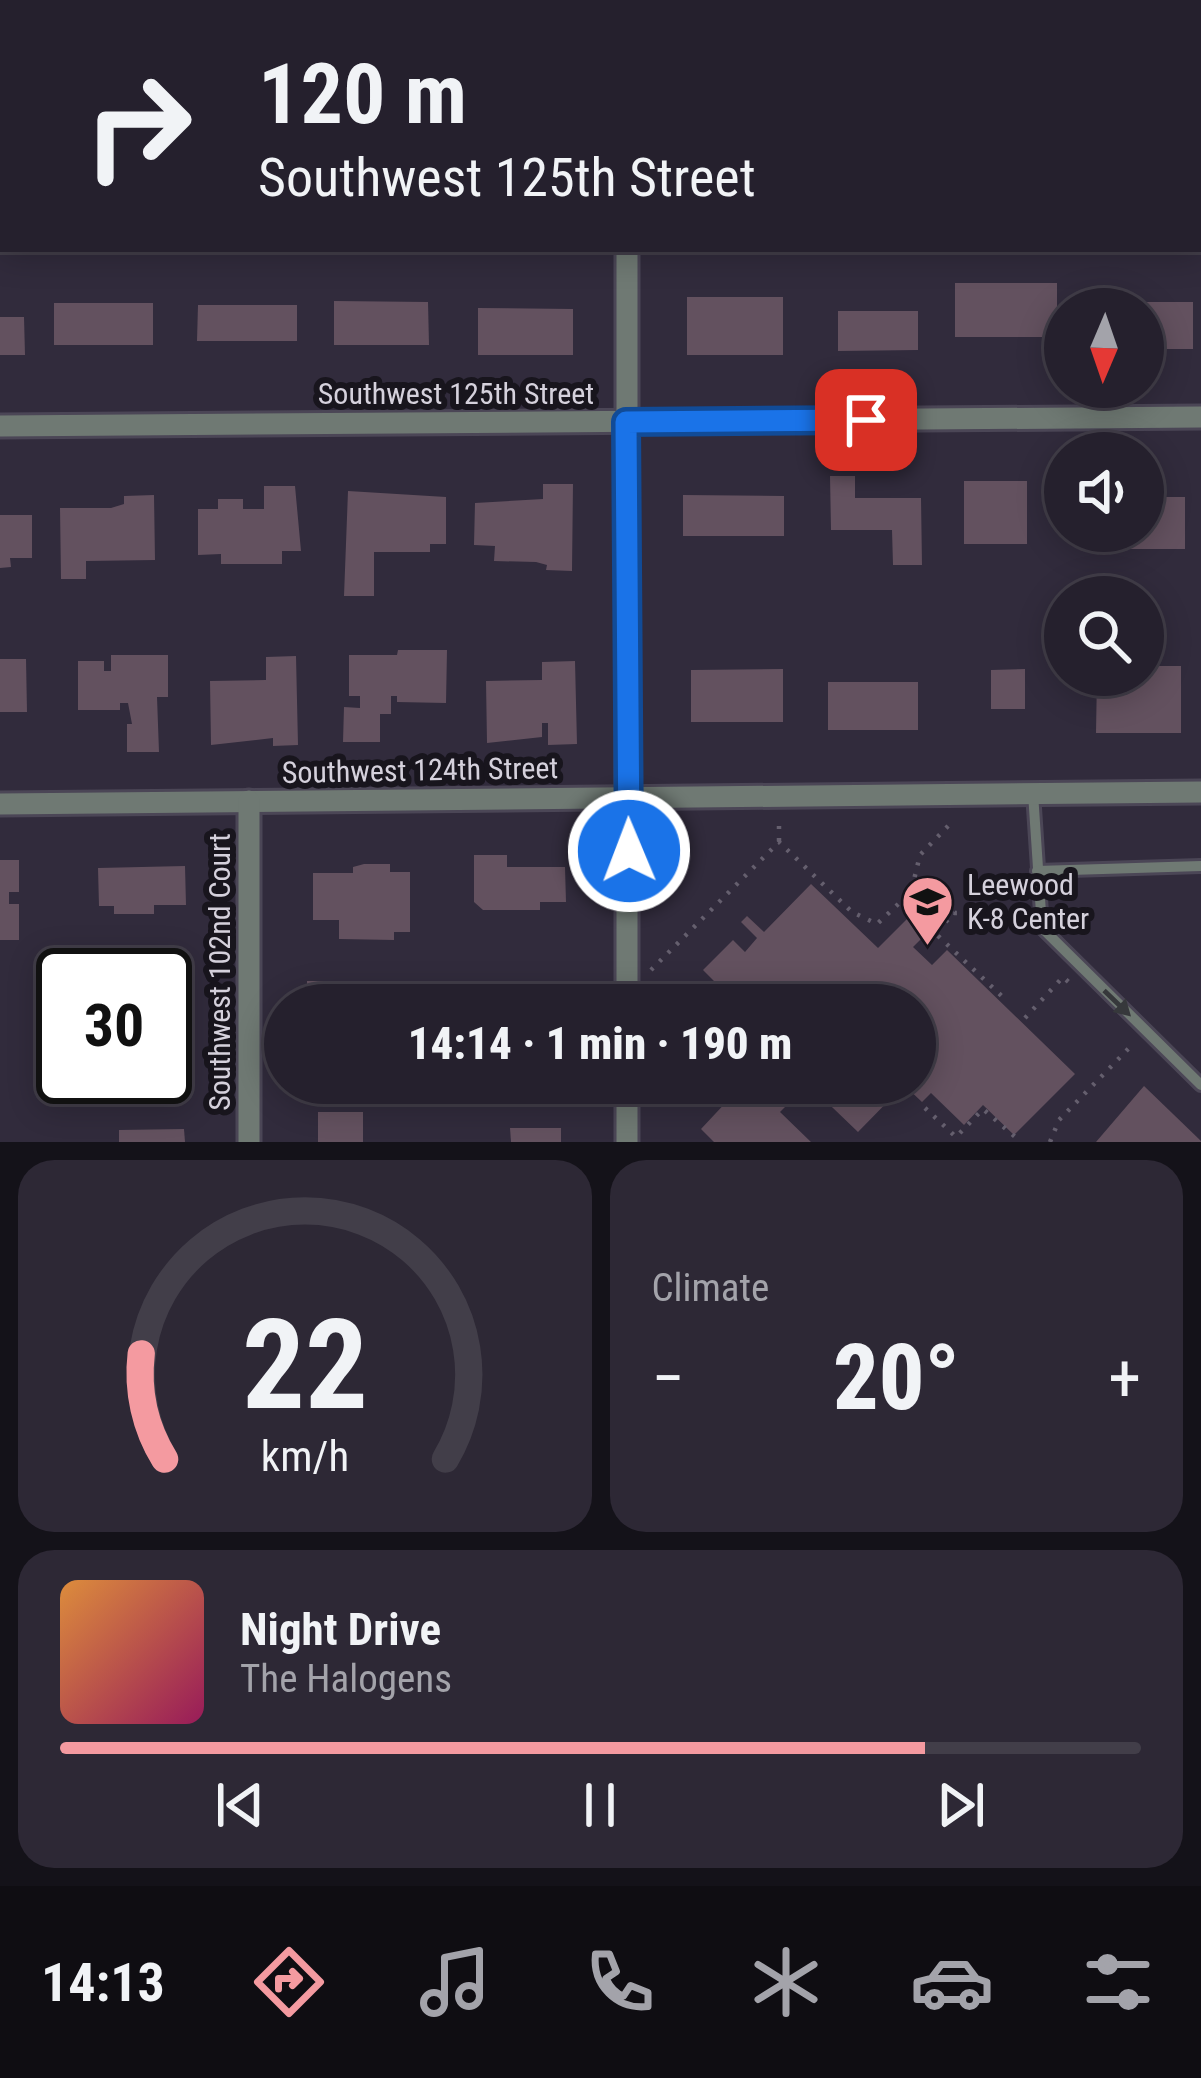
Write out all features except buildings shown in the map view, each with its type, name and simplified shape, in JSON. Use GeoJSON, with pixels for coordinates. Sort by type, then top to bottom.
{"type":"FeatureCollection","features":[{"type":"Feature","properties":{"kind":"street"},"geometry":{"type":"LineString","coordinates":[[627,252],[627,984]]}},
{"type":"Feature","properties":{"kind":"street","name":"Southwest 125th Street"},"geometry":{"type":"LineString","coordinates":[[0,426],[1201,417]]}},
{"type":"Feature","properties":{"kind":"street","name":"Southwest 124th Street"},"geometry":{"type":"LineString","coordinates":[[0,804],[1201,792]]}},
{"type":"Feature","properties":{"kind":"street","name":"Southwest 102nd Court"},"geometry":{"type":"LineString","coordinates":[[249,801],[249,1142]]}},
{"type":"Feature","properties":{"kind":"street"},"geometry":{"type":"LineString","coordinates":[[627,1104],[627,1142]]}},
{"type":"Feature","properties":{"kind":"lane"},"geometry":{"type":"LineString","coordinates":[[1033,793],[1038,911],[1046,934],[1201,1085]]}},
{"type":"Feature","properties":{"kind":"lane"},"geometry":{"type":"LineString","coordinates":[[1037,871],[1201,866]]}},
{"type":"Feature","properties":{"kind":"path"},"geometry":{"type":"LineString","coordinates":[[779,842],[852,912],[877,924],[903,903],[920,855],[951,824]]}},
{"type":"Feature","properties":{"kind":"path"},"geometry":{"type":"LineString","coordinates":[[651,970],[779,842],[779,826]]}},
{"type":"Feature","properties":{"kind":"path"},"geometry":{"type":"LineString","coordinates":[[912,885],[955,913],[1038,911]]}},
{"type":"Feature","properties":{"kind":"path"},"geometry":{"type":"LineString","coordinates":[[903,903],[1006,1000]]}},
{"type":"Feature","properties":{"kind":"path"},"geometry":{"type":"LineString","coordinates":[[936,931],[955,913]]}},
{"type":"Feature","properties":{"kind":"path"},"geometry":{"type":"LineString","coordinates":[[1024,1018],[1063,977],[1078,991]]}},
{"type":"Feature","properties":{"kind":"path"},"geometry":{"type":"LineString","coordinates":[[1122,1033],[1144,1055]]}},
{"type":"Feature","properties":{"kind":"path"},"geometry":{"type":"LineString","coordinates":[[1050,1142],[1060,1120],[1133,1044]]}},
{"type":"Feature","properties":{"kind":"path"},"geometry":{"type":"LineString","coordinates":[[925,1108],[956,1137],[983,1109],[1022,1142]]}},
{"type":"Feature","properties":{"kind":"place","name":"Leewood K-8 Center"},"geometry":{"type":"Point","coordinates":[928,947]}},
{"type":"Feature","properties":{"kind":"route"},"geometry":{"type":"LineString","coordinates":[[629,851],[626,422],[866,420]]}}]}
